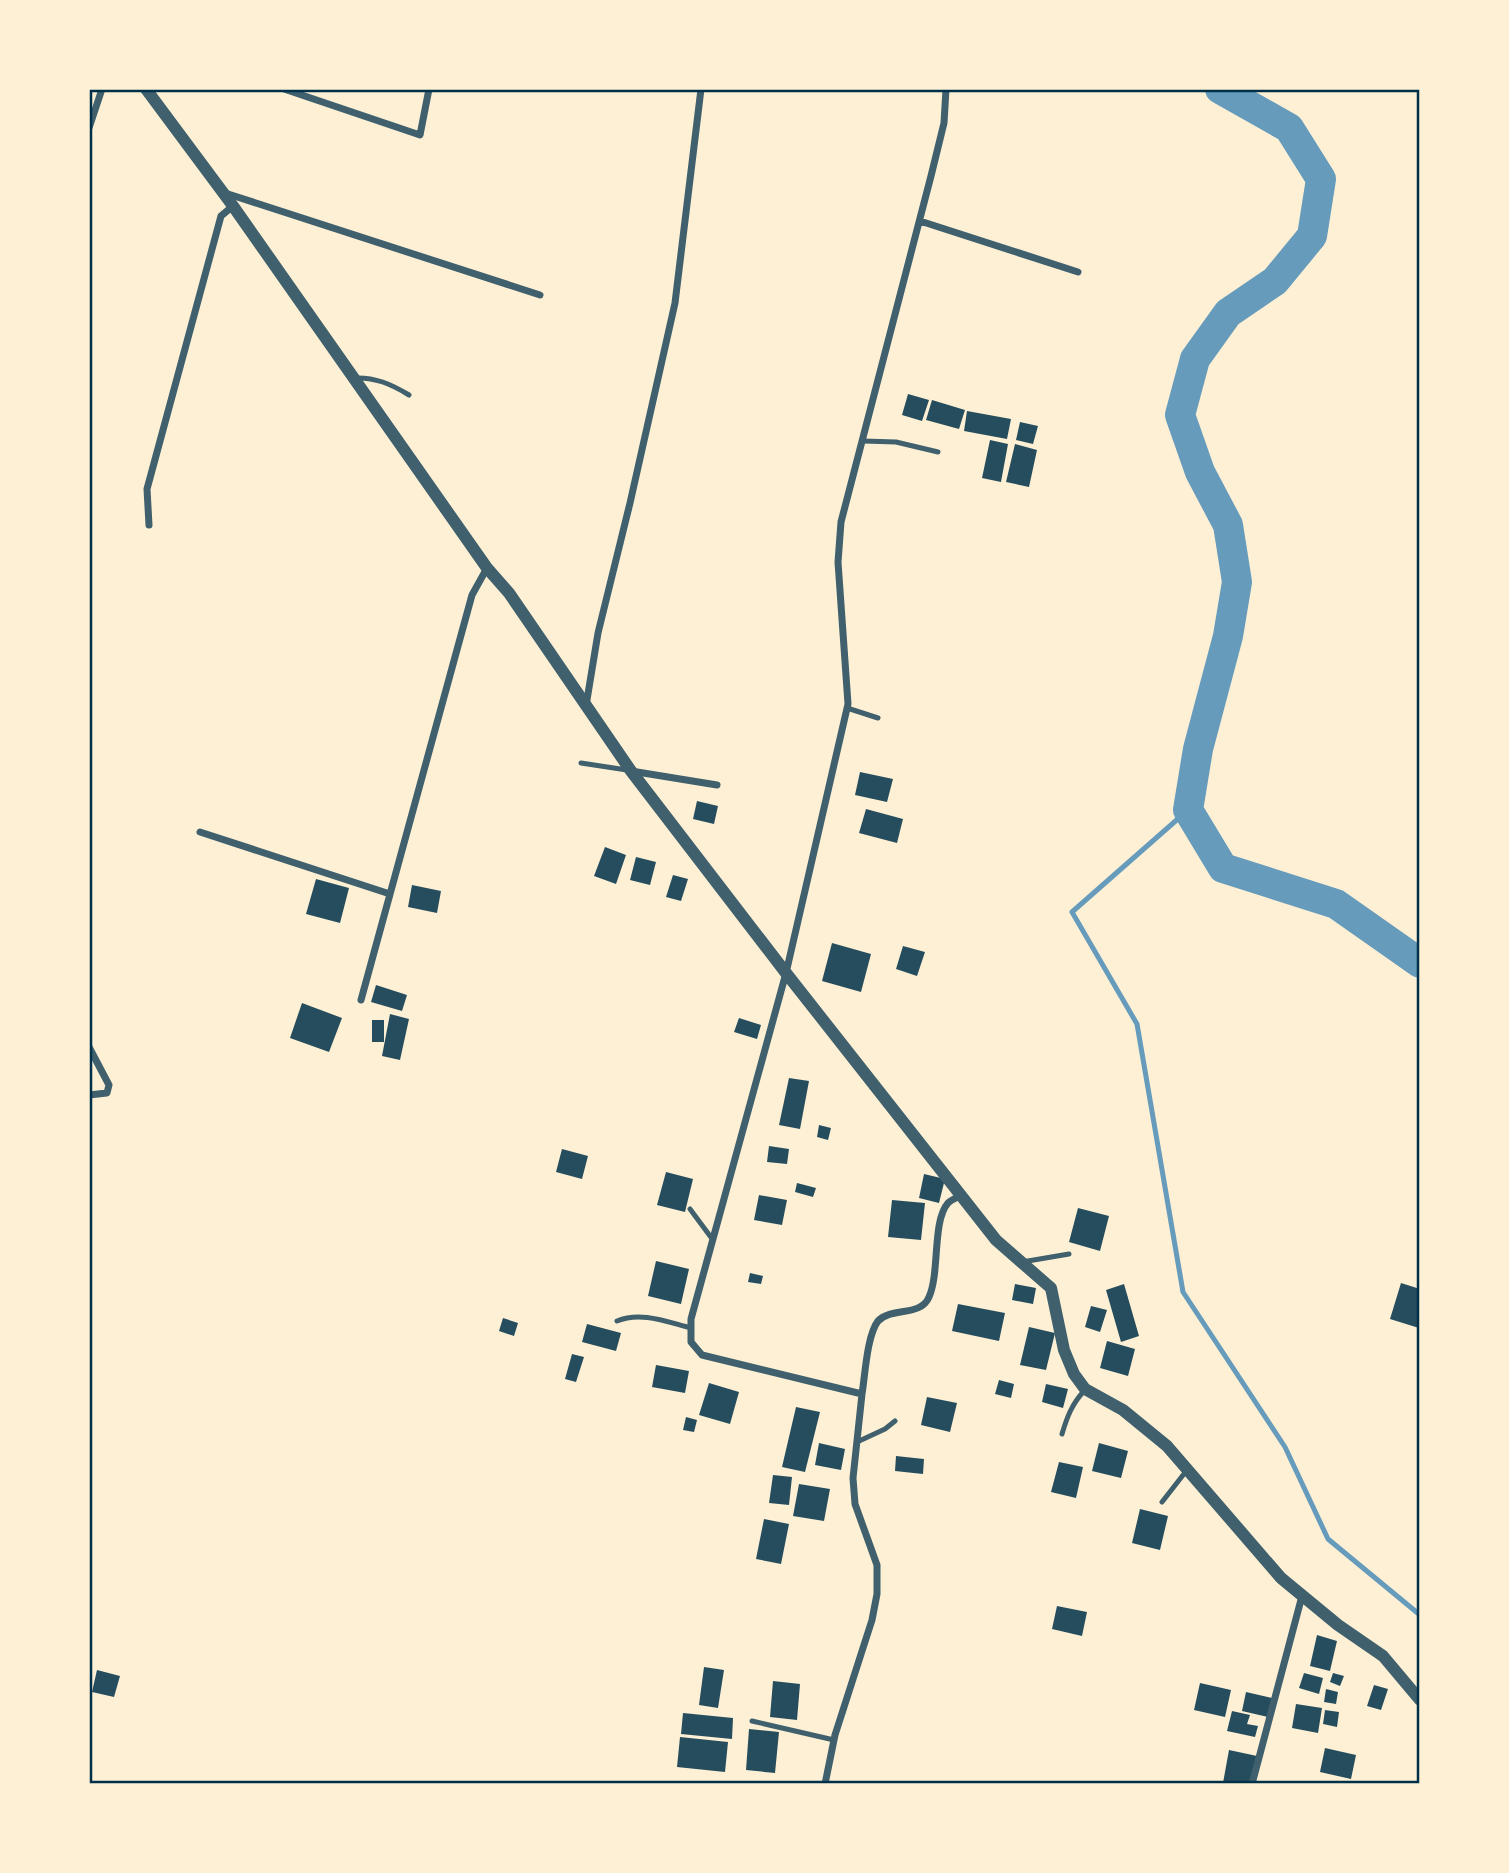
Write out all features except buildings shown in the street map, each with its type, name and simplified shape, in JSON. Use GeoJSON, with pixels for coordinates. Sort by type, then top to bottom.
{"type":"FeatureCollection","features":[{"type":"Feature","properties":{"kind":"street"},"geometry":{"type":"LineString","coordinates":[[89,128],[102,89]]}},
{"type":"Feature","properties":{"kind":"street"},"geometry":{"type":"LineString","coordinates":[[146,89],[224,193],[487,568],[509,593],[631,771],[996,1240],[1051,1289],[1064,1350],[1074,1374],[1086,1389],[1131,1418],[1167,1446],[1281,1578],[1338,1625],[1383,1656],[1420,1700]]}},
{"type":"Feature","properties":{"kind":"street"},"geometry":{"type":"LineString","coordinates":[[284,89],[420,135],[429,89]]}},
{"type":"Feature","properties":{"kind":"street"},"geometry":{"type":"LineString","coordinates":[[586,706],[598,633],[675,303],[701,89]]}},
{"type":"Feature","properties":{"kind":"street"},"geometry":{"type":"LineString","coordinates":[[862,1394],[702,1355],[691,1342],[691,1319],[786,973],[847,708],[848,674],[838,562],[841,522],[944,123],[946,89]]}},
{"type":"Feature","properties":{"kind":"street"},"geometry":{"type":"LineString","coordinates":[[224,193],[540,295]]}},
{"type":"Feature","properties":{"kind":"street"},"geometry":{"type":"LineString","coordinates":[[149,525],[147,489],[161,433],[221,216],[233,206]]}},
{"type":"Feature","properties":{"kind":"street"},"geometry":{"type":"LineString","coordinates":[[920,221],[1078,272]]}},
{"type":"Feature","properties":{"kind":"street"},"geometry":{"type":"LineString","coordinates":[[360,1000],[472,595],[487,568]]}},
{"type":"Feature","properties":{"kind":"street"},"geometry":{"type":"LineString","coordinates":[[631,771],[717,785]]}},
{"type":"Feature","properties":{"kind":"street"},"geometry":{"type":"LineString","coordinates":[[201,832],[390,894]]}},
{"type":"Feature","properties":{"kind":"street"},"geometry":{"type":"LineString","coordinates":[[89,1047],[109,1085],[107,1093],[89,1095]]}},
{"type":"Feature","properties":{"kind":"street"},"geometry":{"type":"LineString","coordinates":[[825,1784],[834,1740],[872,1620],[877,1594],[877,1564],[855,1504],[853,1478],[862,1394],[874,1328],[884,1316],[917,1308],[928,1302],[932,1290],[941,1216],[948,1203],[962,1194]]}},
{"type":"Feature","properties":{"kind":"street"},"geometry":{"type":"LineString","coordinates":[[1252,1784],[1303,1596]]}},
{"type":"Feature","properties":{"kind":"lane"},"geometry":{"type":"LineString","coordinates":[[354,378],[369,377],[379,380],[410,395]]}},
{"type":"Feature","properties":{"kind":"lane"},"geometry":{"type":"LineString","coordinates":[[863,441],[896,442],[938,452]]}},
{"type":"Feature","properties":{"kind":"lane"},"geometry":{"type":"LineString","coordinates":[[847,708],[878,718]]}},
{"type":"Feature","properties":{"kind":"lane"},"geometry":{"type":"LineString","coordinates":[[582,763],[631,771]]}},
{"type":"Feature","properties":{"kind":"lane"},"geometry":{"type":"LineString","coordinates":[[690,1209],[713,1240]]}},
{"type":"Feature","properties":{"kind":"lane"},"geometry":{"type":"LineString","coordinates":[[1022,1262],[1069,1254]]}},
{"type":"Feature","properties":{"kind":"lane"},"geometry":{"type":"LineString","coordinates":[[617,1321],[629,1316],[646,1317],[691,1328]]}},
{"type":"Feature","properties":{"kind":"lane"},"geometry":{"type":"LineString","coordinates":[[1062,1434],[1068,1414],[1086,1389]]}},
{"type":"Feature","properties":{"kind":"lane"},"geometry":{"type":"LineString","coordinates":[[857,1442],[885,1429],[895,1421]]}},
{"type":"Feature","properties":{"kind":"lane"},"geometry":{"type":"LineString","coordinates":[[1162,1502],[1187,1470]]}},
{"type":"Feature","properties":{"kind":"lane"},"geometry":{"type":"LineString","coordinates":[[752,1721],[834,1740]]}},
{"type":"Feature","properties":{"kind":"waterway"},"geometry":{"type":"LineString","coordinates":[[1220,89],[1289,128],[1321,179],[1312,236],[1275,281],[1228,313],[1195,359],[1180,415],[1200,472],[1228,525],[1237,582],[1228,636],[1198,749],[1188,810],[1223,868],[1336,904],[1420,963]]}},
{"type":"Feature","properties":{"kind":"waterway"},"geometry":{"type":"LineString","coordinates":[[1188,810],[1072,912],[1137,1024],[1183,1292],[1285,1447],[1328,1539],[1420,1615]]}}]}
